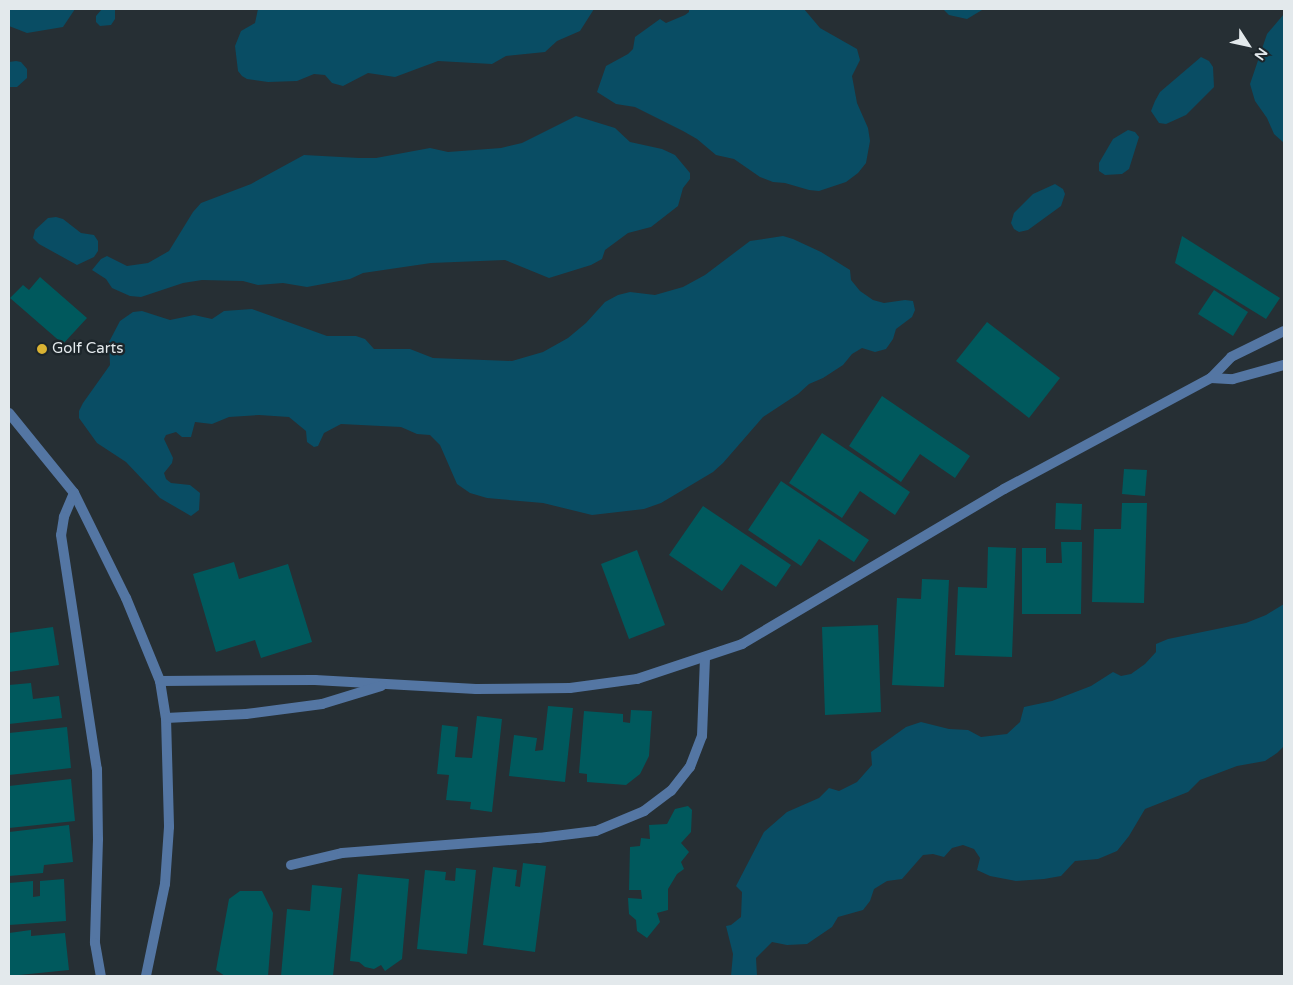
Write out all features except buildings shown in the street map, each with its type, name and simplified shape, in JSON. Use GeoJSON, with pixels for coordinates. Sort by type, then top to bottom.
{"type":"FeatureCollection","features":[{"type":"Feature","properties":{"kind":"street"},"geometry":{"type":"LineString","coordinates":[[160,681],[315,680],[476,689],[570,688],[637,679],[742,644],[1004,489],[1211,378],[1231,357],[1284,331]]}},
{"type":"Feature","properties":{"kind":"street"},"geometry":{"type":"LineString","coordinates":[[1211,378],[1233,379],[1284,365]]}},
{"type":"Feature","properties":{"kind":"street"},"geometry":{"type":"LineString","coordinates":[[9,413],[74,493],[126,598],[160,681],[166,718],[169,827],[165,884],[153,950],[146,976]]}},
{"type":"Feature","properties":{"kind":"street"},"geometry":{"type":"LineString","coordinates":[[74,493],[64,517],[61,535],[97,769],[98,839],[95,943],[101,976]]}},
{"type":"Feature","properties":{"kind":"street"},"geometry":{"type":"LineString","coordinates":[[291,865],[342,853],[539,838],[596,831],[644,811],[671,791],[690,767],[702,736],[704,658]]}},
{"type":"Feature","properties":{"kind":"street"},"geometry":{"type":"LineString","coordinates":[[166,718],[246,714],[322,704],[389,684]]}},
{"type":"Feature","properties":{"kind":"shaded area"},"geometry":{"type":"Polygon","coordinates":[[[9,9],[75,9],[63,27],[27,33],[9,26],[9,9]]]}},
{"type":"Feature","properties":{"kind":"shaded area"},"geometry":{"type":"Polygon","coordinates":[[[102,9],[115,10],[115,19],[111,25],[100,26],[96,22],[96,16],[102,9]]]}},
{"type":"Feature","properties":{"kind":"shaded area"},"geometry":{"type":"Polygon","coordinates":[[[258,9],[594,9],[580,31],[557,41],[545,52],[506,56],[492,64],[438,61],[395,77],[368,73],[343,86],[332,83],[325,75],[314,74],[297,81],[268,82],[247,79],[242,76],[238,71],[235,46],[241,31],[255,23],[258,9]]]}},
{"type":"Feature","properties":{"kind":"shaded area"},"geometry":{"type":"Polygon","coordinates":[[[689,9],[804,9],[820,28],[857,49],[860,60],[852,76],[857,103],[868,128],[870,141],[866,163],[858,173],[846,182],[819,191],[773,182],[760,177],[734,159],[716,155],[697,139],[683,131],[635,107],[616,104],[597,92],[606,66],[628,54],[633,49],[635,37],[660,19],[666,23],[685,15],[689,12],[689,9]]]}},
{"type":"Feature","properties":{"kind":"shaded area"},"geometry":{"type":"Polygon","coordinates":[[[934,9],[982,10],[967,19],[949,15],[944,10],[934,9]]]}},
{"type":"Feature","properties":{"kind":"shaded area"},"geometry":{"type":"Polygon","coordinates":[[[1284,14],[1284,143],[1274,134],[1267,118],[1255,101],[1250,84],[1267,34],[1284,14]]]}},
{"type":"Feature","properties":{"kind":"shaded area"},"geometry":{"type":"Polygon","coordinates":[[[1201,57],[1209,61],[1213,67],[1214,87],[1186,115],[1166,124],[1159,123],[1151,111],[1160,92],[1201,57]]]}},
{"type":"Feature","properties":{"kind":"shaded area"},"geometry":{"type":"Polygon","coordinates":[[[9,62],[21,62],[27,69],[27,78],[17,87],[9,87],[9,62]]]}},
{"type":"Feature","properties":{"kind":"shaded area"},"geometry":{"type":"Polygon","coordinates":[[[576,116],[615,128],[630,142],[662,149],[675,155],[690,173],[690,179],[683,188],[678,206],[651,227],[628,233],[605,250],[602,259],[591,265],[549,278],[505,260],[431,263],[363,273],[350,279],[307,287],[283,283],[258,285],[243,281],[202,280],[183,283],[141,297],[130,296],[112,288],[106,279],[92,270],[101,259],[107,256],[127,266],[148,263],[169,251],[193,212],[201,203],[251,184],[304,155],[376,158],[430,148],[448,152],[501,148],[522,143],[576,116]]]}},
{"type":"Feature","properties":{"kind":"shaded area"},"geometry":{"type":"Polygon","coordinates":[[[1128,130],[1135,132],[1139,137],[1129,169],[1122,174],[1105,175],[1099,171],[1099,163],[1113,139],[1128,130]]]}},
{"type":"Feature","properties":{"kind":"shaded area"},"geometry":{"type":"Polygon","coordinates":[[[1055,184],[1063,189],[1065,194],[1061,206],[1028,230],[1019,232],[1014,229],[1011,223],[1014,213],[1033,194],[1055,184]]]}},
{"type":"Feature","properties":{"kind":"shaded area"},"geometry":{"type":"Polygon","coordinates":[[[56,217],[63,219],[81,233],[94,235],[98,241],[98,251],[94,257],[77,265],[39,244],[33,238],[35,230],[48,218],[56,217]]]}},
{"type":"Feature","properties":{"kind":"shaded area"},"geometry":{"type":"Polygon","coordinates":[[[783,236],[821,252],[850,270],[851,280],[860,291],[873,300],[884,303],[905,300],[913,301],[915,310],[912,317],[896,329],[893,339],[886,349],[875,352],[862,348],[852,354],[843,365],[823,378],[809,384],[798,394],[763,417],[713,472],[661,503],[644,509],[592,515],[543,503],[487,498],[470,493],[457,484],[440,445],[430,435],[417,434],[401,427],[341,424],[324,433],[318,446],[314,447],[307,442],[306,431],[289,417],[259,415],[229,417],[212,424],[195,422],[191,437],[182,437],[176,432],[166,435],[164,439],[173,458],[172,463],[164,473],[166,479],[171,483],[190,485],[200,493],[199,510],[191,516],[160,498],[126,462],[97,443],[79,418],[79,411],[83,403],[110,365],[109,342],[120,321],[133,312],[142,311],[170,320],[194,315],[212,319],[224,311],[252,309],[327,336],[356,336],[365,339],[374,349],[410,349],[433,358],[512,361],[543,352],[568,338],[586,323],[605,302],[618,295],[630,292],[655,295],[683,287],[705,275],[750,241],[783,236]]]}},
{"type":"Feature","properties":{"kind":"shaded area"},"geometry":{"type":"Polygon","coordinates":[[[1284,604],[1284,746],[1277,753],[1265,761],[1237,766],[1200,780],[1188,792],[1145,809],[1129,836],[1117,851],[1098,859],[1075,861],[1061,876],[1016,881],[990,876],[977,870],[980,858],[974,849],[963,845],[952,848],[944,857],[933,854],[923,855],[902,879],[887,881],[874,889],[870,901],[863,910],[838,917],[832,927],[807,944],[787,945],[772,942],[756,958],[757,976],[731,976],[733,954],[726,926],[731,925],[741,917],[742,892],[736,886],[764,832],[787,812],[819,798],[829,788],[839,791],[857,782],[872,765],[871,752],[906,727],[921,722],[949,729],[968,730],[981,737],[1007,734],[1020,722],[1024,707],[1052,701],[1091,686],[1113,672],[1121,676],[1131,674],[1145,664],[1156,652],[1156,644],[1168,639],[1246,623],[1266,615],[1284,604]]]}},
{"type":"Feature","properties":{"kind":"place","name":"Golf Carts"},"geometry":{"type":"Point","coordinates":[42,349]}}]}
